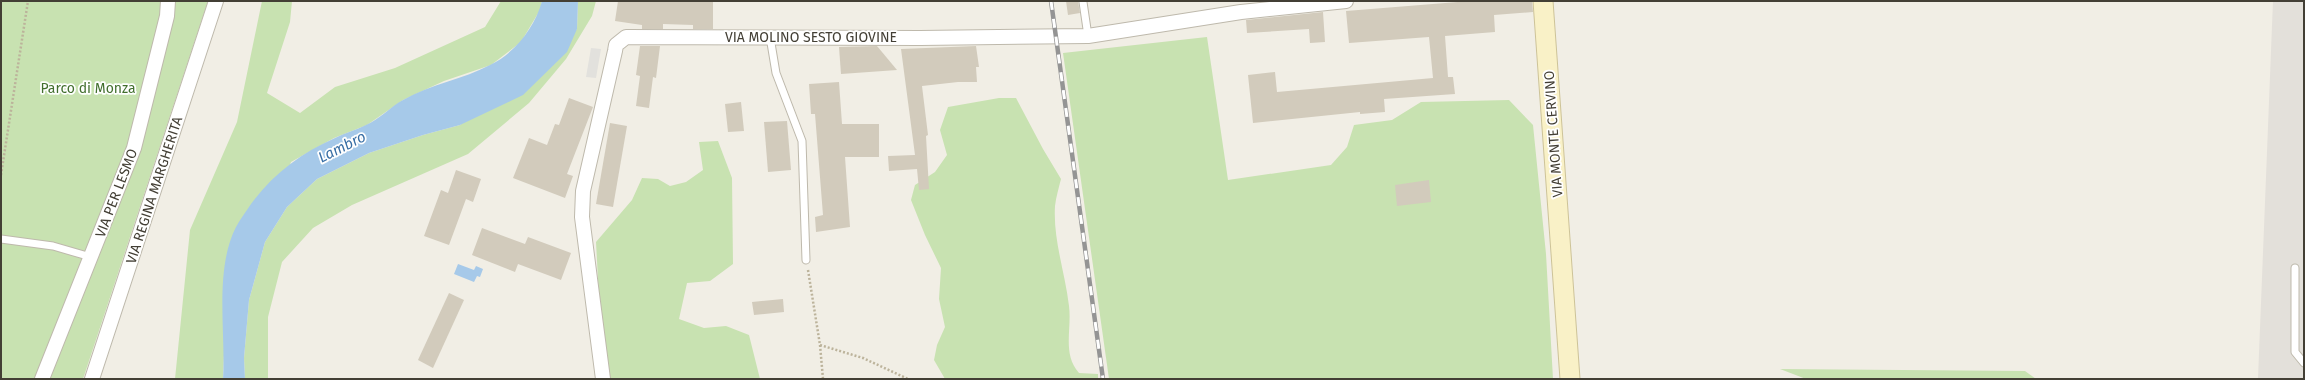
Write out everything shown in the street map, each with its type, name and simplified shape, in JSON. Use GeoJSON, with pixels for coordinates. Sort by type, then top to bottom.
{"type":"FeatureCollection","features":[{"type":"Feature","properties":{"kind":"street","name":"VIA PER LESMO"},"geometry":{"type":"LineString","coordinates":[[42,379],[134,148],[167,16],[168,1]]}},
{"type":"Feature","properties":{"kind":"street","name":"VIA REGINA MARGHERITA"},"geometry":{"type":"LineString","coordinates":[[92,379],[216,1]]}},
{"type":"Feature","properties":{"kind":"street","name":"VIA MOLINO SESTO GIOVINE"},"geometry":{"type":"LineString","coordinates":[[603,379],[583,231],[583,191],[616,45],[626,37],[1088,36],[1241,12],[1346,1]]}},
{"type":"Feature","properties":{"kind":"street","name":"VIA MONTE CERVINO"},"geometry":{"type":"LineString","coordinates":[[1543,1],[1570,379]]}},
{"type":"Feature","properties":{"kind":"lane"},"geometry":{"type":"LineString","coordinates":[[1083,2],[1088,36]]}},
{"type":"Feature","properties":{"kind":"lane"},"geometry":{"type":"LineString","coordinates":[[770,37],[776,73],[802,141],[806,260]]}},
{"type":"Feature","properties":{"kind":"lane"},"geometry":{"type":"LineString","coordinates":[[1,239],[53,246],[91,257]]}},
{"type":"Feature","properties":{"kind":"lane"},"geometry":{"type":"LineString","coordinates":[[2295,268],[2295,352],[2304,363]]}},
{"type":"Feature","properties":{"kind":"path"},"geometry":{"type":"LineString","coordinates":[[1,175],[28,1]]}},
{"type":"Feature","properties":{"kind":"path"},"geometry":{"type":"LineString","coordinates":[[806,260],[824,379]]}},
{"type":"Feature","properties":{"kind":"path"},"geometry":{"type":"LineString","coordinates":[[820,345],[863,358],[908,379]]}},
{"type":"Feature","properties":{"kind":"shaded area"},"geometry":{"type":"Polygon","coordinates":[[[2273,1],[2304,1],[2304,379],[2258,379],[2273,1]]]}},
{"type":"Feature","properties":{"kind":"shaded area"},"geometry":{"type":"Polygon","coordinates":[[[591,48],[601,49],[596,78],[586,77],[591,48]]]}},
{"type":"Feature","properties":{"kind":"green space","name":"Parco di Monza"},"geometry":{"type":"Polygon","coordinates":[[[1,1],[208,1],[83,379],[1,379],[1,1]]]}},
{"type":"Feature","properties":{"kind":"green space"},"geometry":{"type":"Polygon","coordinates":[[[262,1],[292,1],[290,22],[267,93],[300,113],[335,87],[395,68],[485,27],[501,1],[542,1],[540,10],[521,42],[491,65],[444,81],[403,100],[367,125],[334,138],[291,162],[224,355],[223,379],[175,379],[190,230],[237,122],[262,1]]]}},
{"type":"Feature","properties":{"kind":"green space"},"geometry":{"type":"Polygon","coordinates":[[[578,1],[596,1],[592,16],[566,59],[529,103],[468,154],[352,205],[313,228],[282,262],[268,317],[268,379],[245,379],[244,358],[249,300],[265,242],[287,207],[317,179],[369,153],[423,135],[460,125],[577,29],[578,1]]]}},
{"type":"Feature","properties":{"kind":"green space"},"geometry":{"type":"Polygon","coordinates":[[[1207,37],[1228,180],[1331,165],[1347,147],[1354,125],[1392,120],[1421,102],[1509,100],[1533,125],[1546,254],[1553,379],[1109,379],[1063,53],[1207,37]]]}},
{"type":"Feature","properties":{"kind":"green space"},"geometry":{"type":"Polygon","coordinates":[[[999,98],[1016,98],[1061,179],[1055,203],[1055,219],[1057,244],[1070,315],[1069,350],[1074,366],[1079,373],[1098,374],[1098,379],[945,379],[934,360],[937,345],[945,327],[939,299],[941,268],[925,235],[911,200],[915,185],[935,172],[947,155],[940,130],[948,107],[999,98]]]}},
{"type":"Feature","properties":{"kind":"green space"},"geometry":{"type":"Polygon","coordinates":[[[718,141],[732,178],[733,264],[710,281],[687,283],[679,319],[704,328],[726,326],[749,335],[760,379],[609,379],[600,317],[596,242],[632,200],[642,178],[658,179],[670,186],[686,182],[703,170],[699,142],[718,141]]]}},
{"type":"Feature","properties":{"kind":"green space"},"geometry":{"type":"Polygon","coordinates":[[[1780,369],[2025,371],[2036,379],[1806,379],[1780,369]]]}},
{"type":"Feature","properties":{"kind":"water","name":"Lambro"},"geometry":{"type":"Polygon","coordinates":[[[542,1],[578,1],[577,29],[567,52],[523,95],[460,125],[423,135],[369,153],[317,179],[287,207],[265,242],[249,300],[244,358],[245,379],[223,379],[224,361],[222,302],[225,262],[229,244],[239,221],[260,193],[288,165],[311,150],[371,122],[414,94],[480,70],[508,54],[529,30],[539,11],[542,1]]]}},
{"type":"Feature","properties":{"kind":"water"},"geometry":{"type":"Polygon","coordinates":[[[458,264],[474,270],[476,266],[483,269],[480,277],[477,276],[474,282],[454,274],[458,264]]]}},
{"type":"Feature","properties":{"kind":"building"},"geometry":{"type":"Polygon","coordinates":[[[618,1],[713,1],[713,29],[693,29],[693,25],[663,24],[663,29],[642,29],[642,25],[615,21],[618,1]]]}},
{"type":"Feature","properties":{"kind":"building"},"geometry":{"type":"Polygon","coordinates":[[[1066,1],[1078,1],[1080,13],[1068,15],[1066,1]]]}},
{"type":"Feature","properties":{"kind":"building"},"geometry":{"type":"Polygon","coordinates":[[[1470,1],[1532,1],[1533,12],[1494,15],[1495,32],[1445,36],[1448,77],[1453,77],[1455,94],[1384,99],[1385,112],[1360,114],[1360,112],[1253,123],[1248,75],[1275,72],[1277,92],[1433,78],[1429,37],[1349,43],[1346,11],[1470,1]]]}},
{"type":"Feature","properties":{"kind":"building"},"geometry":{"type":"Polygon","coordinates":[[[1323,12],[1325,42],[1310,43],[1309,29],[1247,33],[1246,20],[1323,12]]]}},
{"type":"Feature","properties":{"kind":"building"},"geometry":{"type":"Polygon","coordinates":[[[640,46],[660,46],[656,78],[653,77],[649,108],[636,106],[640,76],[636,75],[640,46]]]}},
{"type":"Feature","properties":{"kind":"building"},"geometry":{"type":"Polygon","coordinates":[[[877,46],[897,70],[841,74],[839,47],[877,46]]]}},
{"type":"Feature","properties":{"kind":"building"},"geometry":{"type":"Polygon","coordinates":[[[976,46],[979,67],[976,67],[977,82],[958,82],[922,86],[928,135],[926,136],[929,189],[919,190],[917,169],[889,171],[888,156],[915,155],[901,49],[976,46]]]}},
{"type":"Feature","properties":{"kind":"building"},"geometry":{"type":"Polygon","coordinates":[[[839,82],[842,124],[879,124],[879,157],[845,157],[850,227],[816,232],[815,217],[823,215],[815,114],[811,114],[809,84],[839,82]]]}},
{"type":"Feature","properties":{"kind":"building"},"geometry":{"type":"Polygon","coordinates":[[[569,98],[593,107],[567,174],[573,176],[565,198],[513,178],[529,138],[547,145],[555,124],[559,125],[569,98]]]}},
{"type":"Feature","properties":{"kind":"building"},"geometry":{"type":"Polygon","coordinates":[[[741,102],[744,131],[728,132],[725,104],[741,102]]]}},
{"type":"Feature","properties":{"kind":"building"},"geometry":{"type":"Polygon","coordinates":[[[787,121],[791,170],[768,172],[764,122],[787,121]]]}},
{"type":"Feature","properties":{"kind":"building"},"geometry":{"type":"Polygon","coordinates":[[[610,123],[627,126],[613,207],[596,204],[610,123]]]}},
{"type":"Feature","properties":{"kind":"building"},"geometry":{"type":"Polygon","coordinates":[[[456,170],[481,179],[473,202],[466,199],[449,245],[424,236],[441,190],[448,193],[456,170]]]}},
{"type":"Feature","properties":{"kind":"building"},"geometry":{"type":"Polygon","coordinates":[[[1429,180],[1431,202],[1397,206],[1395,185],[1429,180]]]}},
{"type":"Feature","properties":{"kind":"building"},"geometry":{"type":"Polygon","coordinates":[[[482,228],[525,244],[528,237],[571,253],[561,280],[518,264],[515,272],[472,255],[482,228]]]}},
{"type":"Feature","properties":{"kind":"building"},"geometry":{"type":"Polygon","coordinates":[[[449,293],[464,300],[433,368],[418,360],[449,293]]]}},
{"type":"Feature","properties":{"kind":"building"},"geometry":{"type":"Polygon","coordinates":[[[783,299],[784,312],[754,315],[752,302],[783,299]]]}},
{"type":"Feature","properties":{"kind":"railway"},"geometry":{"type":"LineString","coordinates":[[1051,1],[1103,379]]}}]}
